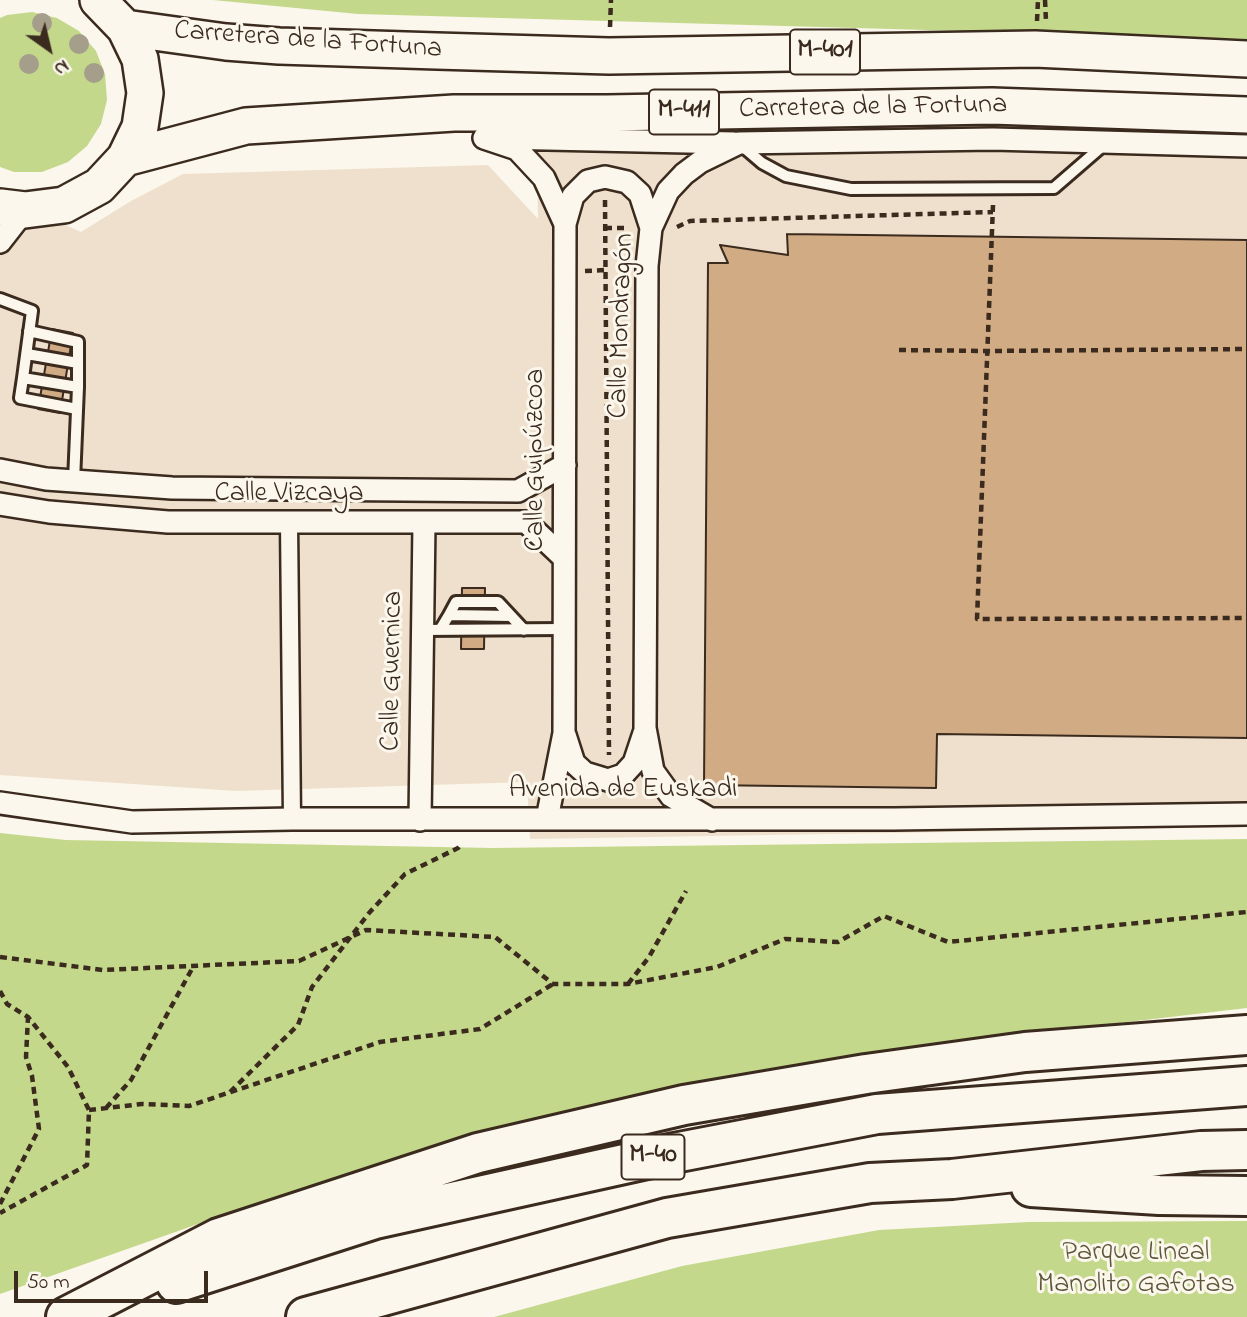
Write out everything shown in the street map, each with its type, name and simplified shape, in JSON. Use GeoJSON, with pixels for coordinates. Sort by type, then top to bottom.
{"type":"FeatureCollection","features":[{"type":"Feature","properties":{"kind":"highway"},"geometry":{"type":"LineString","coordinates":[[66,1317],[219,1238],[491,1150],[684,1105],[866,1074],[1024,1052],[1247,1035]]}},
{"type":"Feature","properties":{"kind":"highway","name":"M-40"},"geometry":{"type":"LineString","coordinates":[[77,1317],[247,1258],[375,1219],[674,1153],[877,1114],[1247,1086]]}},
{"type":"Feature","properties":{"kind":"highway","name":"M-40"},"geometry":{"type":"LineString","coordinates":[[306,1317],[667,1218],[870,1183],[952,1179],[1201,1151],[1247,1150]]}},
{"type":"Feature","properties":{"kind":"highway"},"geometry":{"type":"LineString","coordinates":[[952,1179],[1056,1190],[1247,1196]]}},
{"type":"Feature","properties":{"kind":"main road"},"geometry":{"type":"LineString","coordinates":[[13,209],[64,205],[99,186],[125,158],[140,127],[145,93],[140,59],[125,28],[98,0]]}},
{"type":"Feature","properties":{"kind":"main road","name":"Carretera de la Fortuna"},"geometry":{"type":"LineString","coordinates":[[125,28],[253,44],[609,56],[1035,49],[1247,60]]}},
{"type":"Feature","properties":{"kind":"main road","name":"Carretera de la Fortuna"},"geometry":{"type":"LineString","coordinates":[[125,158],[246,126],[454,114],[992,106],[1247,115]]}},
{"type":"Feature","properties":{"kind":"street"},"geometry":{"type":"LineString","coordinates":[[454,114],[484,138],[739,143]]}},
{"type":"Feature","properties":{"kind":"street","name":"Calle Guipúzcoa"},"geometry":{"type":"LineString","coordinates":[[484,138],[517,149],[544,178],[565,224],[564,733],[547,819]]}},
{"type":"Feature","properties":{"kind":"street","name":"Calle Mondragón"},"geometry":{"type":"LineString","coordinates":[[712,820],[671,796],[653,771],[645,729],[648,266],[651,228],[668,191],[700,162],[739,143],[993,139],[1247,146]]}},
{"type":"Feature","properties":{"kind":"street"},"geometry":{"type":"LineString","coordinates":[[565,224],[573,196],[588,181],[605,177],[626,182],[640,194],[651,228]]}},
{"type":"Feature","properties":{"kind":"street"},"geometry":{"type":"LineString","coordinates":[[0,242],[13,209]]}},
{"type":"Feature","properties":{"kind":"street","name":"Calle Vizcaya"},"geometry":{"type":"LineString","coordinates":[[0,470],[46,479],[172,488],[518,491],[565,464]]}},
{"type":"Feature","properties":{"kind":"street","name":"Calle Vizcaya"},"geometry":{"type":"LineString","coordinates":[[0,504],[49,512],[168,522],[526,522],[564,558]]}},
{"type":"Feature","properties":{"kind":"street"},"geometry":{"type":"LineString","coordinates":[[289,523],[292,819]]}},
{"type":"Feature","properties":{"kind":"street","name":"Calle Guernica"},"geometry":{"type":"LineString","coordinates":[[419,820],[431,630],[424,523]]}},
{"type":"Feature","properties":{"kind":"street"},"geometry":{"type":"LineString","coordinates":[[564,733],[574,763],[585,773],[608,780],[623,775],[634,763],[645,729]]}},
{"type":"Feature","properties":{"kind":"street","name":"Avenida de Euskadi"},"geometry":{"type":"LineString","coordinates":[[0,803],[132,822],[292,819],[712,820],[1247,814]]}},
{"type":"Feature","properties":{"kind":"lane"},"geometry":{"type":"LineString","coordinates":[[739,143],[756,159],[786,176],[850,189],[1054,188],[1108,141]]}},
{"type":"Feature","properties":{"kind":"lane"},"geometry":{"type":"LineString","coordinates":[[0,299],[33,311],[20,398],[77,409]]}},
{"type":"Feature","properties":{"kind":"lane"},"geometry":{"type":"LineString","coordinates":[[29,331],[78,342],[74,481]]}},
{"type":"Feature","properties":{"kind":"lane"},"geometry":{"type":"LineString","coordinates":[[27,354],[78,363]]}},
{"type":"Feature","properties":{"kind":"lane"},"geometry":{"type":"LineString","coordinates":[[23,378],[78,387]]}},
{"type":"Feature","properties":{"kind":"lane"},"geometry":{"type":"LineString","coordinates":[[431,630],[449,615],[511,616],[524,630]]}},
{"type":"Feature","properties":{"kind":"lane"},"geometry":{"type":"LineString","coordinates":[[431,630],[564,629]]}},
{"type":"Feature","properties":{"kind":"path"},"geometry":{"type":"LineString","coordinates":[[609,56],[611,0]]}},
{"type":"Feature","properties":{"kind":"path"},"geometry":{"type":"LineString","coordinates":[[605,177],[609,755]]}},
{"type":"Feature","properties":{"kind":"path"},"geometry":{"type":"LineString","coordinates":[[605,228],[678,227],[691,221],[993,212]]}},
{"type":"Feature","properties":{"kind":"path"},"geometry":{"type":"LineString","coordinates":[[899,350],[1247,349]]}},
{"type":"Feature","properties":{"kind":"path"},"geometry":{"type":"LineString","coordinates":[[988,351],[976,619],[1247,618]]}},
{"type":"Feature","properties":{"kind":"path"},"geometry":{"type":"LineString","coordinates":[[230,1093],[298,1025],[312,987],[351,936],[405,874],[458,848],[469,836],[471,819]]}},
{"type":"Feature","properties":{"kind":"path"},"geometry":{"type":"LineString","coordinates":[[628,984],[649,957],[686,891]]}},
{"type":"Feature","properties":{"kind":"path"},"geometry":{"type":"LineString","coordinates":[[89,1110],[142,1104],[189,1106],[380,1042],[480,1029],[552,984],[628,984],[718,967],[785,939],[838,943],[884,916],[948,942],[1247,912]]}},
{"type":"Feature","properties":{"kind":"path"},"geometry":{"type":"LineString","coordinates":[[0,957],[103,970],[299,961],[366,930],[495,937],[552,984]]}},
{"type":"Feature","properties":{"kind":"path"},"geometry":{"type":"LineString","coordinates":[[106,1108],[131,1080],[193,966]]}},
{"type":"Feature","properties":{"kind":"path"},"geometry":{"type":"LineString","coordinates":[[0,991],[7,1003],[28,1017],[68,1067],[89,1110],[87,1165],[0,1213]]}},
{"type":"Feature","properties":{"kind":"path"},"geometry":{"type":"LineString","coordinates":[[0,1204],[39,1129],[32,1076],[26,1057],[28,1017]]}},
{"type":"Feature","properties":{"kind":"shaded area"},"geometry":{"type":"Polygon","coordinates":[[[536,125],[1158,126],[1247,139],[1247,827],[530,839],[527,782],[236,791],[0,775],[0,196],[81,232],[131,201],[183,174],[488,165],[538,219],[536,125]]]}},
{"type":"Feature","properties":{"kind":"green space"},"geometry":{"type":"Polygon","coordinates":[[[213,0],[1247,0],[1247,39],[358,14],[213,0]]]}},
{"type":"Feature","properties":{"kind":"green space"},"geometry":{"type":"Polygon","coordinates":[[[32,12],[57,18],[79,31],[96,51],[105,74],[107,100],[101,124],[87,146],[68,162],[42,172],[14,172],[0,167],[0,18],[32,12]]]}},
{"type":"Feature","properties":{"kind":"green space"},"geometry":{"type":"Polygon","coordinates":[[[0,833],[66,840],[493,848],[1247,839],[1247,1008],[872,1052],[568,1111],[246,1207],[0,1294],[0,833]]]}},
{"type":"Feature","properties":{"kind":"green space","name":"Parque Lineal Manolito Gafotas"},"geometry":{"type":"Polygon","coordinates":[[[1247,1221],[1247,1317],[494,1317],[682,1266],[879,1230],[1028,1222],[1247,1221]]]}},
{"type":"Feature","properties":{"kind":"building"},"geometry":{"type":"Polygon","coordinates":[[[787,234],[1247,240],[1247,738],[937,734],[936,788],[704,785],[708,263],[728,263],[720,245],[788,255],[787,234]]]}},
{"type":"Feature","properties":{"kind":"building"},"geometry":{"type":"Polygon","coordinates":[[[52,329],[73,333],[60,413],[38,409],[52,329]]]}},
{"type":"Feature","properties":{"kind":"building"},"geometry":{"type":"Polygon","coordinates":[[[462,588],[485,588],[484,649],[461,649],[462,588]]]}}]}
